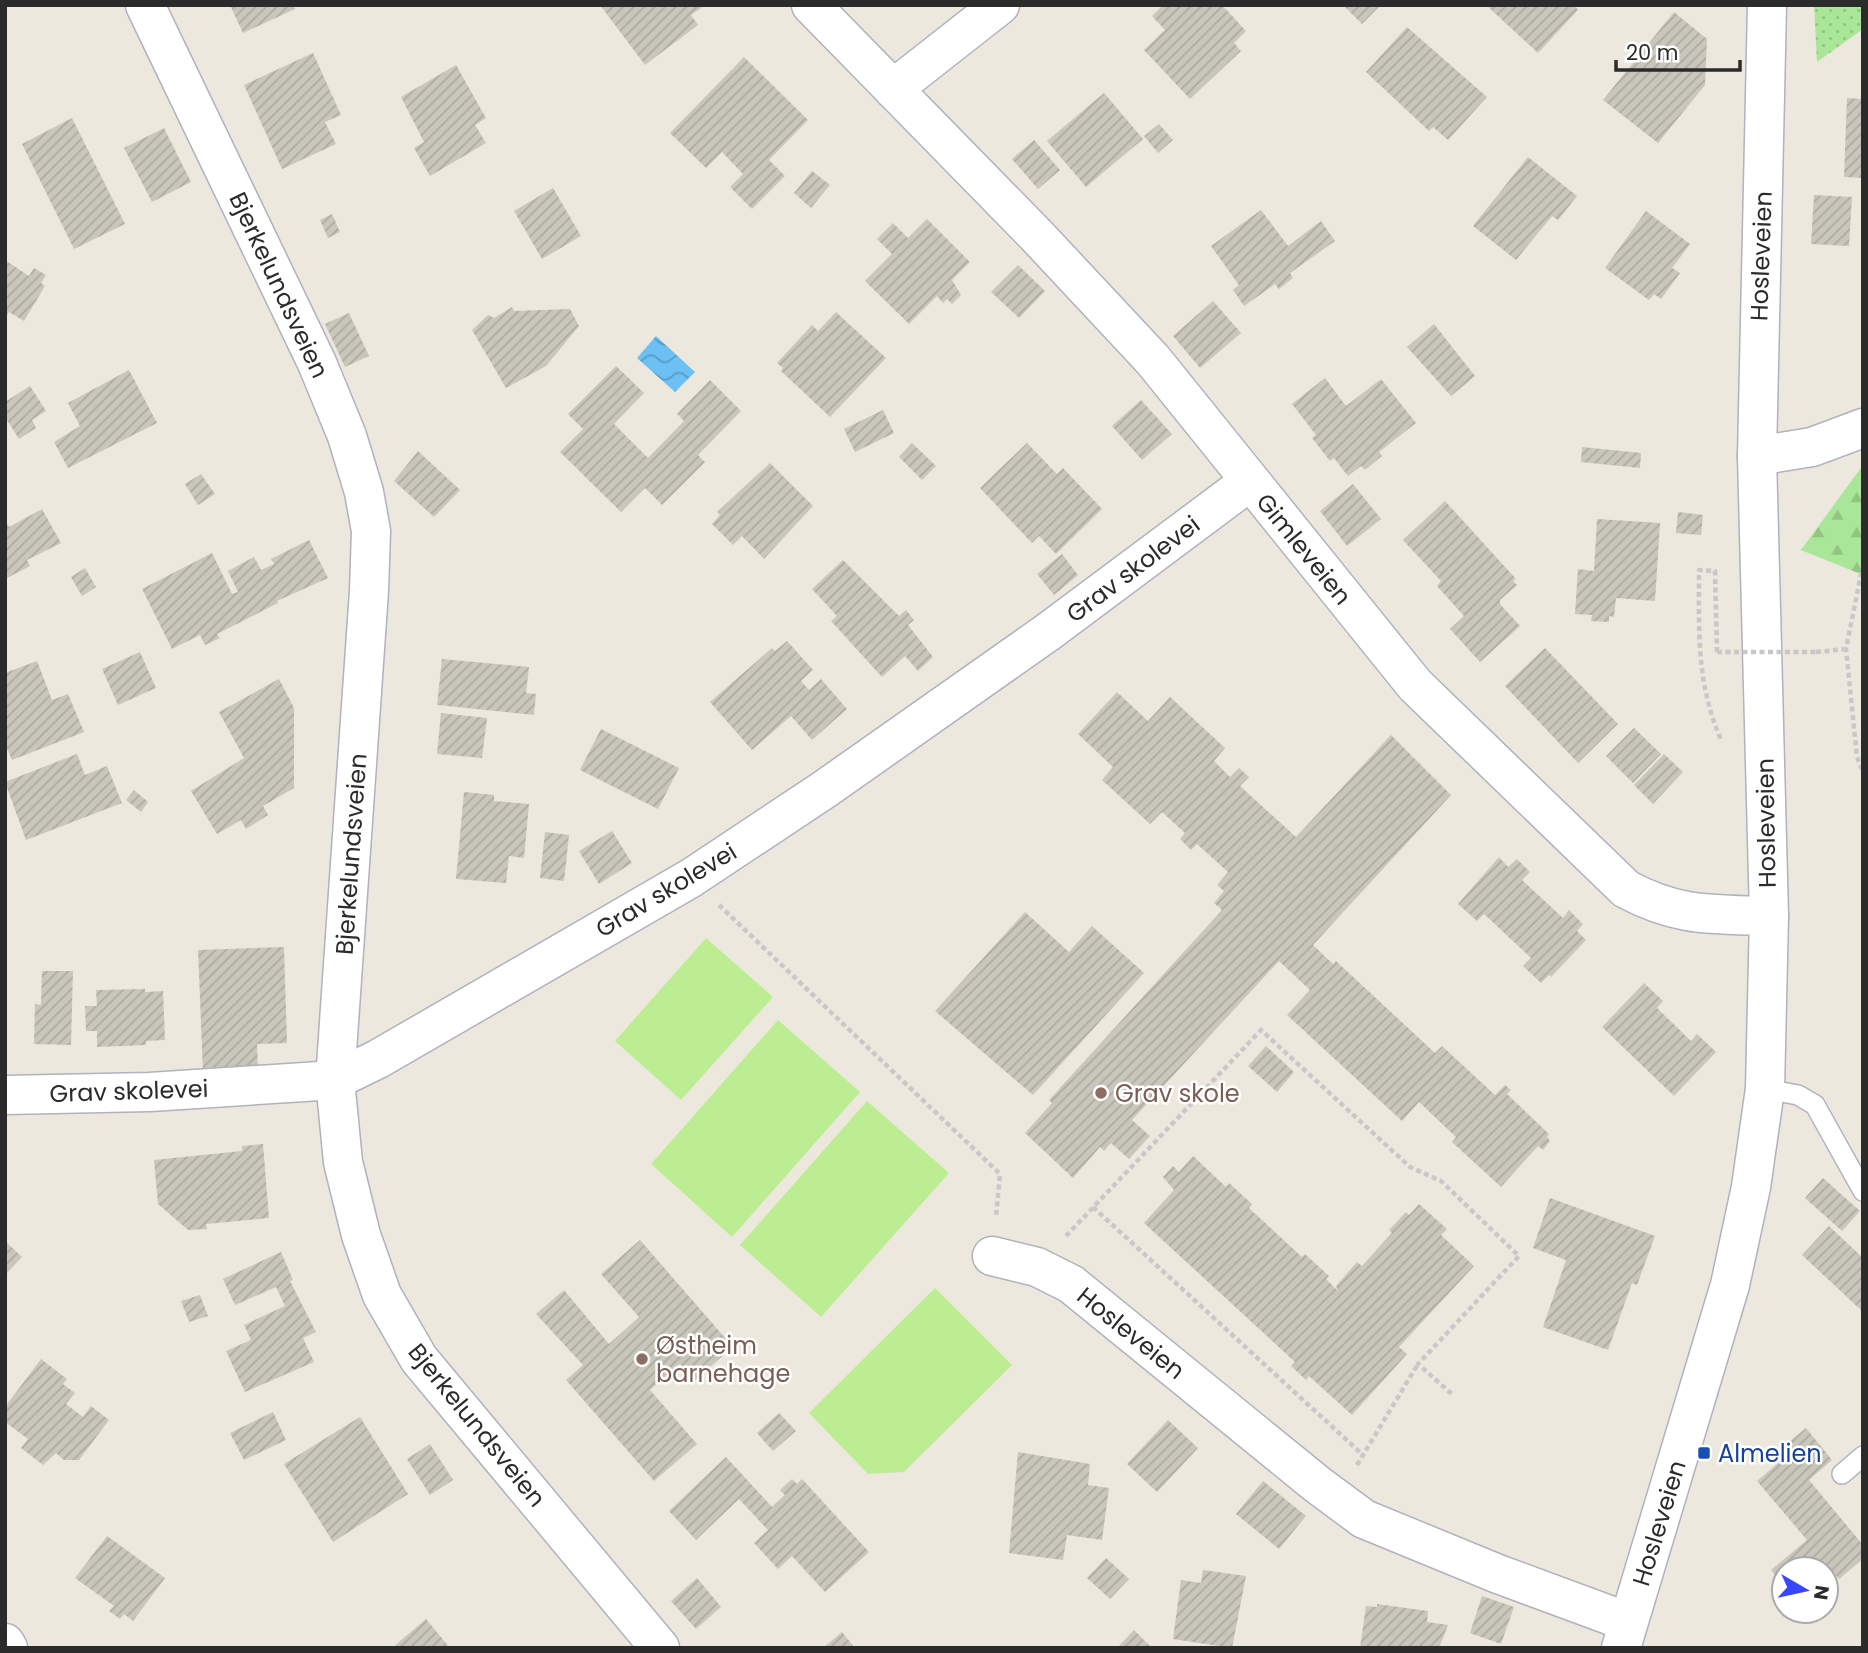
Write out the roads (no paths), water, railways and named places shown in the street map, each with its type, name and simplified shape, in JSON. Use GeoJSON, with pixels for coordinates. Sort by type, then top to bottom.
{"type":"FeatureCollection","features":[{"type":"Feature","properties":{"kind":"street","name":"Bjerkelundsveien"},"geometry":{"type":"LineString","coordinates":[[145,5],[317,363],[347,436],[371,531],[335,1080],[343,1162],[360,1235],[382,1295],[419,1359],[660,1648]]}},
{"type":"Feature","properties":{"kind":"street","name":"Gimleveien"},"geometry":{"type":"LineString","coordinates":[[810,5],[1153,359],[1249,482],[1415,685],[1626,889],[1655,904],[1690,914],[1769,916]]}},
{"type":"Feature","properties":{"kind":"street"},"geometry":{"type":"LineString","coordinates":[[893,89],[1000,5]]}},
{"type":"Feature","properties":{"kind":"street","name":"Hosleveien"},"geometry":{"type":"LineString","coordinates":[[992,1256],[1037,1267],[1071,1284],[1364,1519],[1624,1635],[1730,1285],[1751,1187],[1765,1089],[1769,916],[1757,456],[1767,5]]}},
{"type":"Feature","properties":{"kind":"street"},"geometry":{"type":"LineString","coordinates":[[1757,456],[1812,447],[1863,428]]}},
{"type":"Feature","properties":{"kind":"street","name":"Grav skolevei"},"geometry":{"type":"LineString","coordinates":[[5,1096],[150,1092],[335,1080],[414,1041],[691,878],[825,789],[1037,640],[1249,482]]}},
{"type":"Feature","properties":{"kind":"street"},"geometry":{"type":"LineString","coordinates":[[5,1643],[8,1648]]}},
{"type":"Feature","properties":{"kind":"lane"},"geometry":{"type":"LineString","coordinates":[[1765,1089],[1798,1095],[1815,1105],[1863,1191]]}},
{"type":"Feature","properties":{"kind":"lane"},"geometry":{"type":"LineString","coordinates":[[1842,1474],[1863,1457]]}},
{"type":"Feature","properties":{"kind":"water"},"geometry":{"type":"Polygon","coordinates":[[[656,336],[695,372],[675,392],[637,358],[656,336]]]}},
{"type":"Feature","properties":{"kind":"place","name":"Grav skole"},"geometry":{"type":"Point","coordinates":[1101,1093]}},
{"type":"Feature","properties":{"kind":"place","name":"Østheim barnehage"},"geometry":{"type":"Point","coordinates":[642,1359]}},
{"type":"Feature","properties":{"kind":"place","name":"Almelien"},"geometry":{"type":"Point","coordinates":[1704,1453]}}]}
